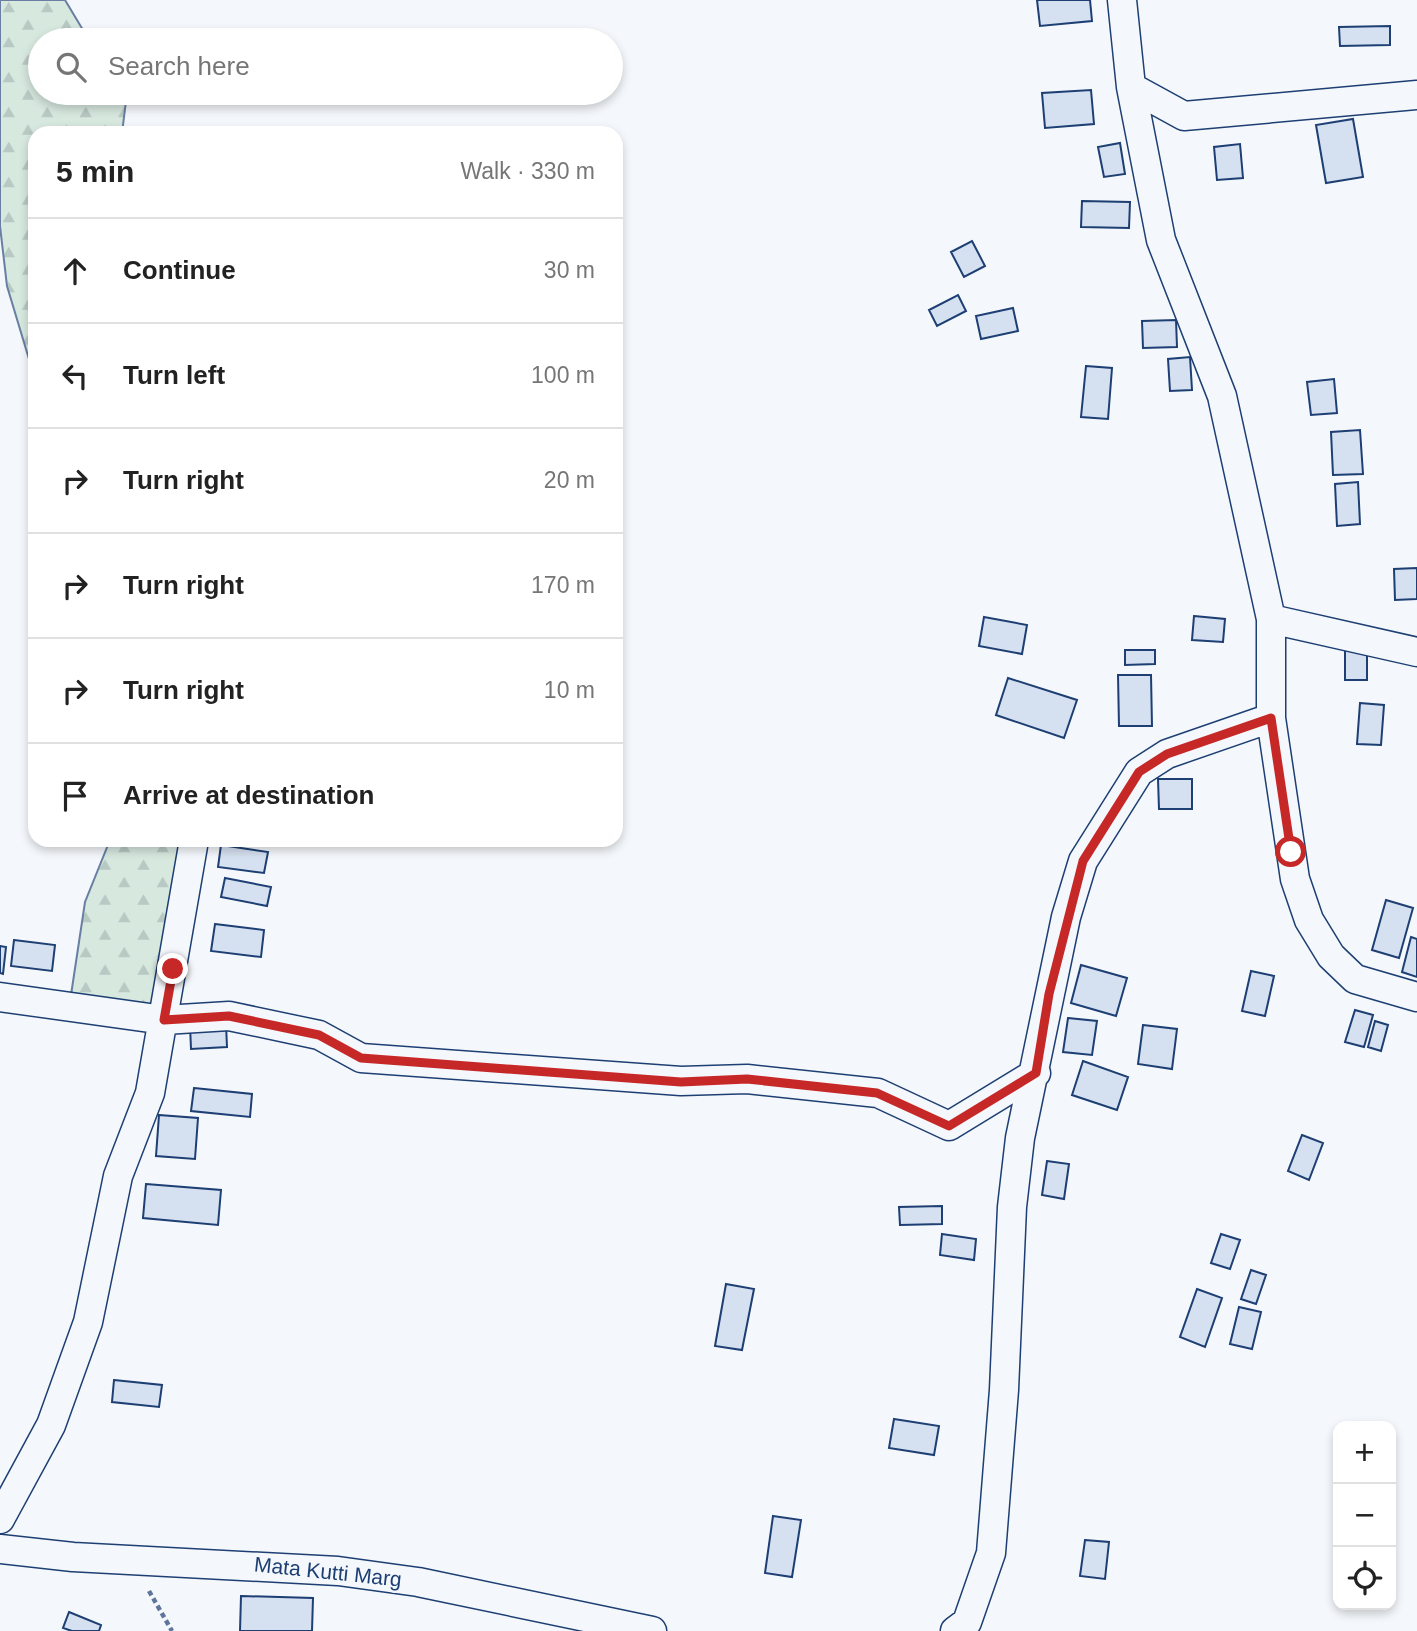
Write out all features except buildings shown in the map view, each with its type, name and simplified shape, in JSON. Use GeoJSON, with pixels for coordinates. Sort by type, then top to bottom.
{"type":"FeatureCollection","features":[{"type":"Feature","properties":{"kind":"street"},"geometry":{"type":"LineString","coordinates":[[1122,0],[1131,87],[1161,240],[1222,396],[1271,619],[1271,718],[1295,879],[1309,920],[1331,956],[1355,979],[1417,997]]}},
{"type":"Feature","properties":{"kind":"street"},"geometry":{"type":"LineString","coordinates":[[1131,87],[1184,116],[1417,95]]}},
{"type":"Feature","properties":{"kind":"street"},"geometry":{"type":"LineString","coordinates":[[1271,619],[1417,652]]}},
{"type":"Feature","properties":{"kind":"street"},"geometry":{"type":"LineString","coordinates":[[955,1631],[967,1622],[991,1553],[1004,1390],[1013,1207],[1020,1138],[1036,1073],[1049,994],[1083,861],[1139,772],[1167,754],[1271,718]]}},
{"type":"Feature","properties":{"kind":"street"},"geometry":{"type":"LineString","coordinates":[[0,1519],[51,1425],[88,1322],[118,1176],[150,1093],[193,847]]}},
{"type":"Feature","properties":{"kind":"street"},"geometry":{"type":"LineString","coordinates":[[0,997],[164,1020],[229,1016],[319,1035],[361,1058],[681,1082],[747,1079],[877,1093],[949,1126],[1036,1073]]}},
{"type":"Feature","properties":{"kind":"street","name":"Mata Kutti Marg"},"geometry":{"type":"LineString","coordinates":[[0,1549],[245,1564],[405,1580],[652,1631]]}},
{"type":"Feature","properties":{"kind":"path"},"geometry":{"type":"LineString","coordinates":[[141,1559],[150,1598],[172,1631]]}},
{"type":"Feature","properties":{"kind":"green space"},"geometry":{"type":"Polygon","coordinates":[[[0,0],[65,0],[82,28],[28,28],[28,105],[126,105],[123,126],[28,126],[28,356],[7,286],[0,226],[0,0]]]}},
{"type":"Feature","properties":{"kind":"green space"},"geometry":{"type":"Polygon","coordinates":[[[107,847],[183,847],[156,1006],[71,995],[85,902],[107,847]]]}},
{"type":"Feature","properties":{"kind":"route"},"geometry":{"type":"LineString","coordinates":[[173,969],[164,1020],[229,1016],[319,1035],[361,1058],[681,1082],[747,1079],[877,1093],[949,1126],[1036,1073],[1049,994],[1066,917],[1083,861],[1139,772],[1167,754],[1271,718],[1291,852]]}}]}
